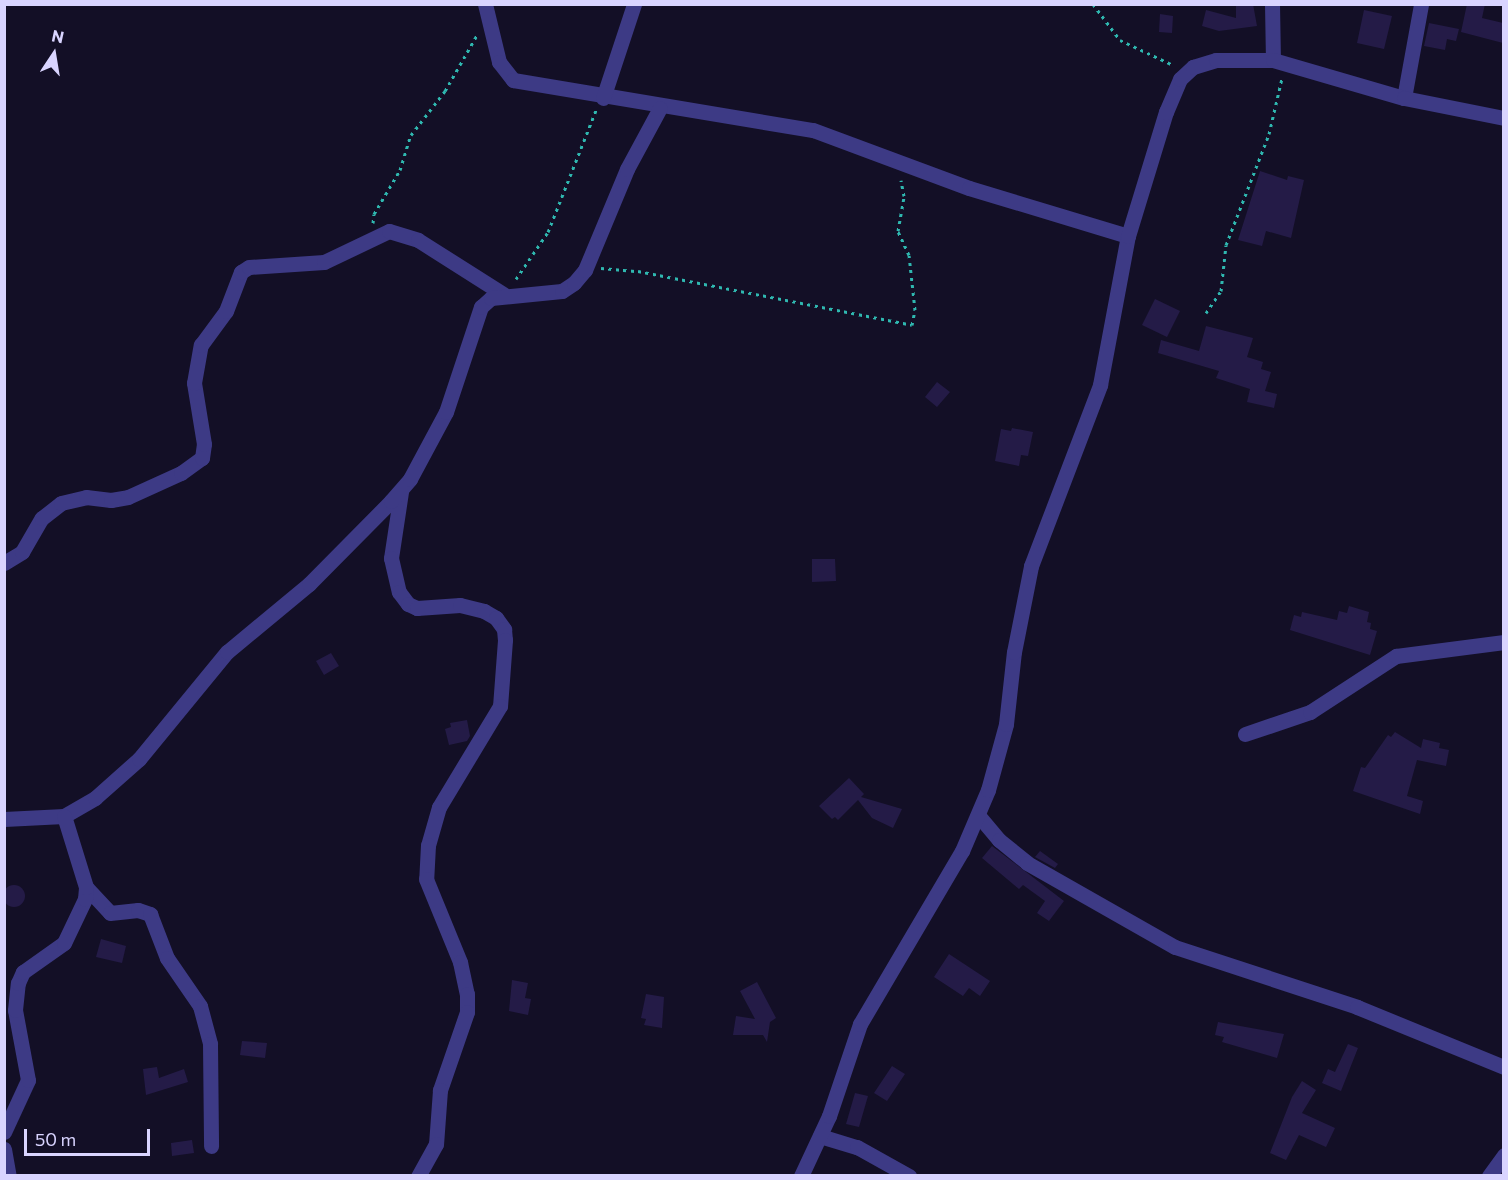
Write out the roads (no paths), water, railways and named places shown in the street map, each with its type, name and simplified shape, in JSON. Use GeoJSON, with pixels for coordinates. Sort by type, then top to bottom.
{"type":"FeatureCollection","features":[{"type":"Feature","properties":{"kind":"street"},"geometry":{"type":"LineString","coordinates":[[603,98],[634,4]]}},
{"type":"Feature","properties":{"kind":"street"},"geometry":{"type":"LineString","coordinates":[[1272,4],[1279,62]]}},
{"type":"Feature","properties":{"kind":"street"},"geometry":{"type":"LineString","coordinates":[[1404,98],[1421,4]]}},
{"type":"Feature","properties":{"kind":"street"},"geometry":{"type":"LineString","coordinates":[[486,11],[499,62],[513,80],[660,108],[813,130],[969,188],[1128,236]]}},
{"type":"Feature","properties":{"kind":"street"},"geometry":{"type":"LineString","coordinates":[[801,1176],[820,1136],[860,1024],[952,869],[978,815],[1006,724],[1013,659],[1030,566],[1100,385],[1128,236],[1166,112],[1186,72],[1216,60],[1279,62],[1404,98],[1503,118]]}},
{"type":"Feature","properties":{"kind":"street"},"geometry":{"type":"LineString","coordinates":[[4,819],[64,816],[95,798],[138,759],[227,652],[309,584],[402,489],[446,412],[474,320],[491,298],[503,294],[562,291],[585,270],[627,169],[660,108]]}},
{"type":"Feature","properties":{"kind":"street"},"geometry":{"type":"LineString","coordinates":[[4,563],[22,552],[42,518],[61,502],[86,497],[111,500],[128,497],[181,473],[202,458],[204,444],[194,383],[196,362],[201,345],[226,311],[241,272],[260,264],[324,262],[379,232],[400,232],[418,240],[503,294]]}},
{"type":"Feature","properties":{"kind":"street"},"geometry":{"type":"LineString","coordinates":[[402,489],[391,558],[399,592],[408,604],[417,608],[460,605],[484,611],[496,618],[504,629],[505,640],[500,706],[444,797],[428,845],[426,879],[460,962],[467,994],[467,1012],[440,1090],[436,1144],[418,1176]]}},
{"type":"Feature","properties":{"kind":"street"},"geometry":{"type":"LineString","coordinates":[[1245,734],[1310,712],[1396,656],[1503,642]]}},
{"type":"Feature","properties":{"kind":"street"},"geometry":{"type":"LineString","coordinates":[[978,815],[999,840],[1026,863],[1175,946],[1357,1007],[1503,1066]]}},
{"type":"Feature","properties":{"kind":"street"},"geometry":{"type":"LineString","coordinates":[[64,816],[86,887],[110,913],[138,910],[150,914],[167,958],[200,1006],[210,1044],[211,1146]]}},
{"type":"Feature","properties":{"kind":"street"},"geometry":{"type":"LineString","coordinates":[[4,1132],[28,1080],[15,1010],[18,982],[23,972],[69,936],[81,911],[86,887]]}},
{"type":"Feature","properties":{"kind":"street"},"geometry":{"type":"LineString","coordinates":[[820,1136],[857,1147],[909,1176]]}},
{"type":"Feature","properties":{"kind":"street"},"geometry":{"type":"LineString","coordinates":[[4,1149],[9,1176]]}},
{"type":"Feature","properties":{"kind":"street"},"geometry":{"type":"LineString","coordinates":[[1489,1176],[1503,1155]]}}]}
